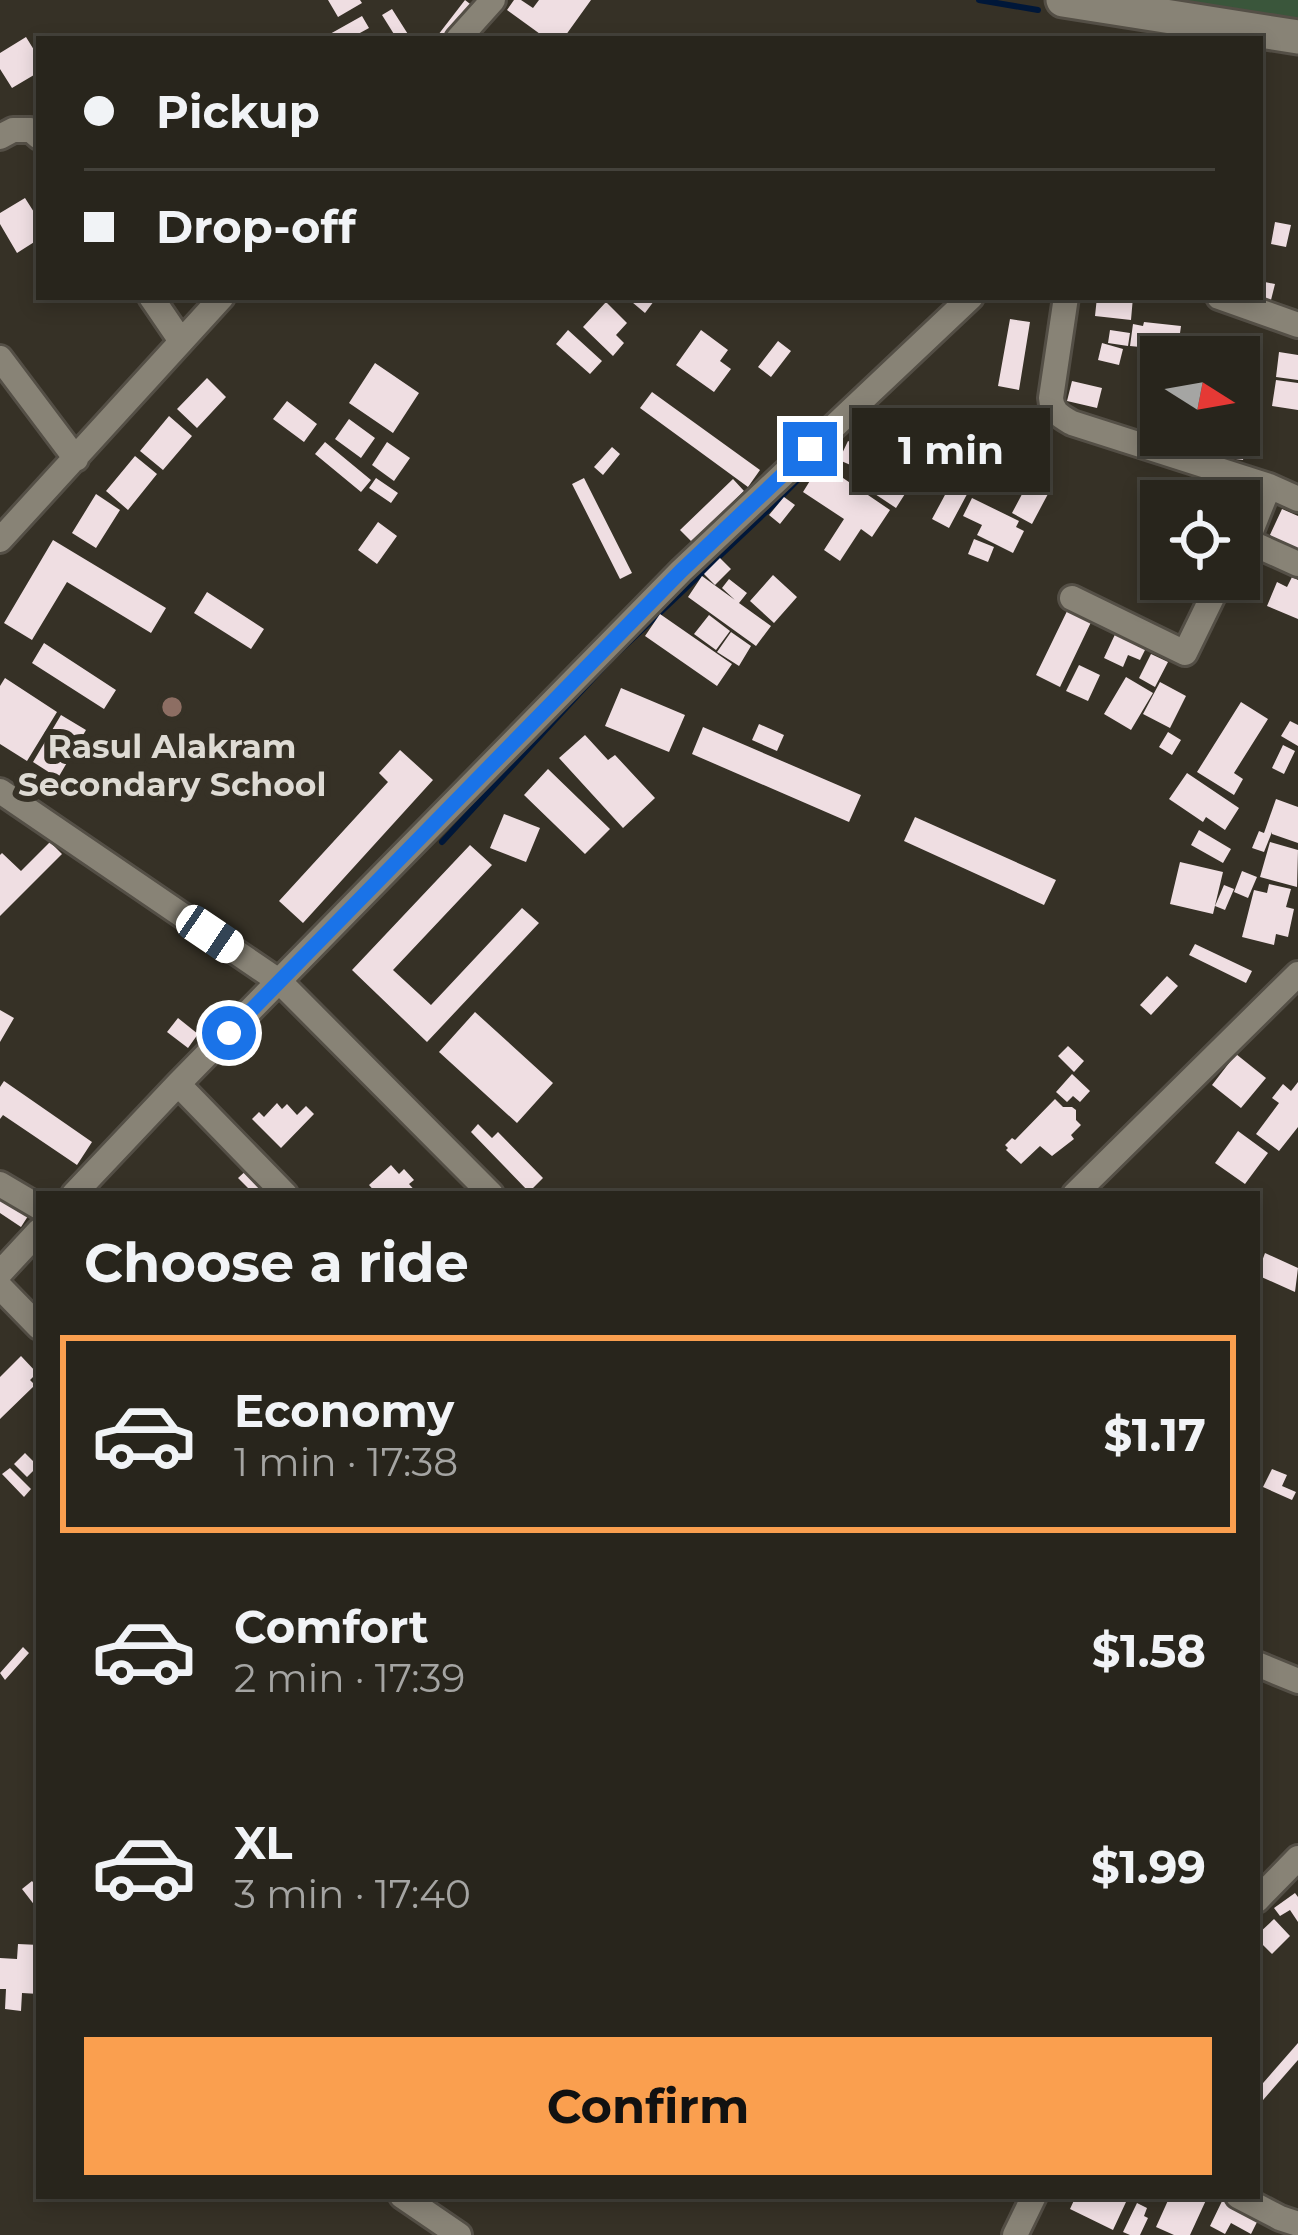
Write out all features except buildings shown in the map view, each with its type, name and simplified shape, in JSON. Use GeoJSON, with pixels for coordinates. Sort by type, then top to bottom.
{"type":"FeatureCollection","features":[{"type":"Feature","properties":{"kind":"street"},"geometry":{"type":"LineString","coordinates":[[461,36],[493,0]]}},
{"type":"Feature","properties":{"kind":"street"},"geometry":{"type":"LineString","coordinates":[[1063,0],[1230,33],[1298,38]]}},
{"type":"Feature","properties":{"kind":"street"},"geometry":{"type":"LineString","coordinates":[[0,137],[13,130],[36,134]]}},
{"type":"Feature","properties":{"kind":"street"},"geometry":{"type":"LineString","coordinates":[[153,300],[181,341]]}},
{"type":"Feature","properties":{"kind":"street"},"geometry":{"type":"LineString","coordinates":[[0,540],[219,300]]}},
{"type":"Feature","properties":{"kind":"street"},"geometry":{"type":"LineString","coordinates":[[77,1191],[681,571],[968,300]]}},
{"type":"Feature","properties":{"kind":"street"},"geometry":{"type":"LineString","coordinates":[[1066,300],[1051,398],[1057,414],[1298,500]]}},
{"type":"Feature","properties":{"kind":"street"},"geometry":{"type":"LineString","coordinates":[[1228,300],[1298,325]]}},
{"type":"Feature","properties":{"kind":"street"},"geometry":{"type":"LineString","coordinates":[[0,358],[76,459]]}},
{"type":"Feature","properties":{"kind":"street"},"geometry":{"type":"LineString","coordinates":[[1260,506],[1269,486]]}},
{"type":"Feature","properties":{"kind":"street"},"geometry":{"type":"LineString","coordinates":[[1260,551],[1298,565]]}},
{"type":"Feature","properties":{"kind":"street"},"geometry":{"type":"LineString","coordinates":[[1072,598],[1185,653],[1210,600]]}},
{"type":"Feature","properties":{"kind":"street"},"geometry":{"type":"LineString","coordinates":[[0,791],[280,982],[488,1191]]}},
{"type":"Feature","properties":{"kind":"street"},"geometry":{"type":"LineString","coordinates":[[1078,1191],[1298,974]]}},
{"type":"Feature","properties":{"kind":"street"},"geometry":{"type":"LineString","coordinates":[[178,1084],[282,1191]]}},
{"type":"Feature","properties":{"kind":"street"},"geometry":{"type":"LineString","coordinates":[[0,1184],[36,1205]]}},
{"type":"Feature","properties":{"kind":"street"},"geometry":{"type":"LineString","coordinates":[[0,1273],[36,1235]]}},
{"type":"Feature","properties":{"kind":"street"},"geometry":{"type":"LineString","coordinates":[[0,1287],[36,1324]]}},
{"type":"Feature","properties":{"kind":"street"},"geometry":{"type":"LineString","coordinates":[[1260,1665],[1298,1681]]}},
{"type":"Feature","properties":{"kind":"street"},"geometry":{"type":"LineString","coordinates":[[1260,1897],[1297,1861]]}},
{"type":"Feature","properties":{"kind":"street"},"geometry":{"type":"LineString","coordinates":[[406,2199],[459,2235]]}},
{"type":"Feature","properties":{"kind":"street"},"geometry":{"type":"LineString","coordinates":[[1015,2235],[1033,2199]]}},
{"type":"Feature","properties":{"kind":"street"},"geometry":{"type":"LineString","coordinates":[[1244,2199],[1298,2224]]}},
{"type":"Feature","properties":{"kind":"green space"},"geometry":{"type":"Polygon","coordinates":[[[1139,0],[1298,0],[1298,29],[1139,0]]]}},
{"type":"Feature","properties":{"kind":"waterway"},"geometry":{"type":"LineString","coordinates":[[979,0],[1038,10]]}},
{"type":"Feature","properties":{"kind":"waterway"},"geometry":{"type":"LineString","coordinates":[[442,842],[612,658],[843,434]]}},
{"type":"Feature","properties":{"kind":"place","name":"Rasul Alakram Secondary School"},"geometry":{"type":"Point","coordinates":[172,707]}},
{"type":"Feature","properties":{"kind":"route"},"geometry":{"type":"LineString","coordinates":[[229,1033],[681,571],[810,449]]}}]}
